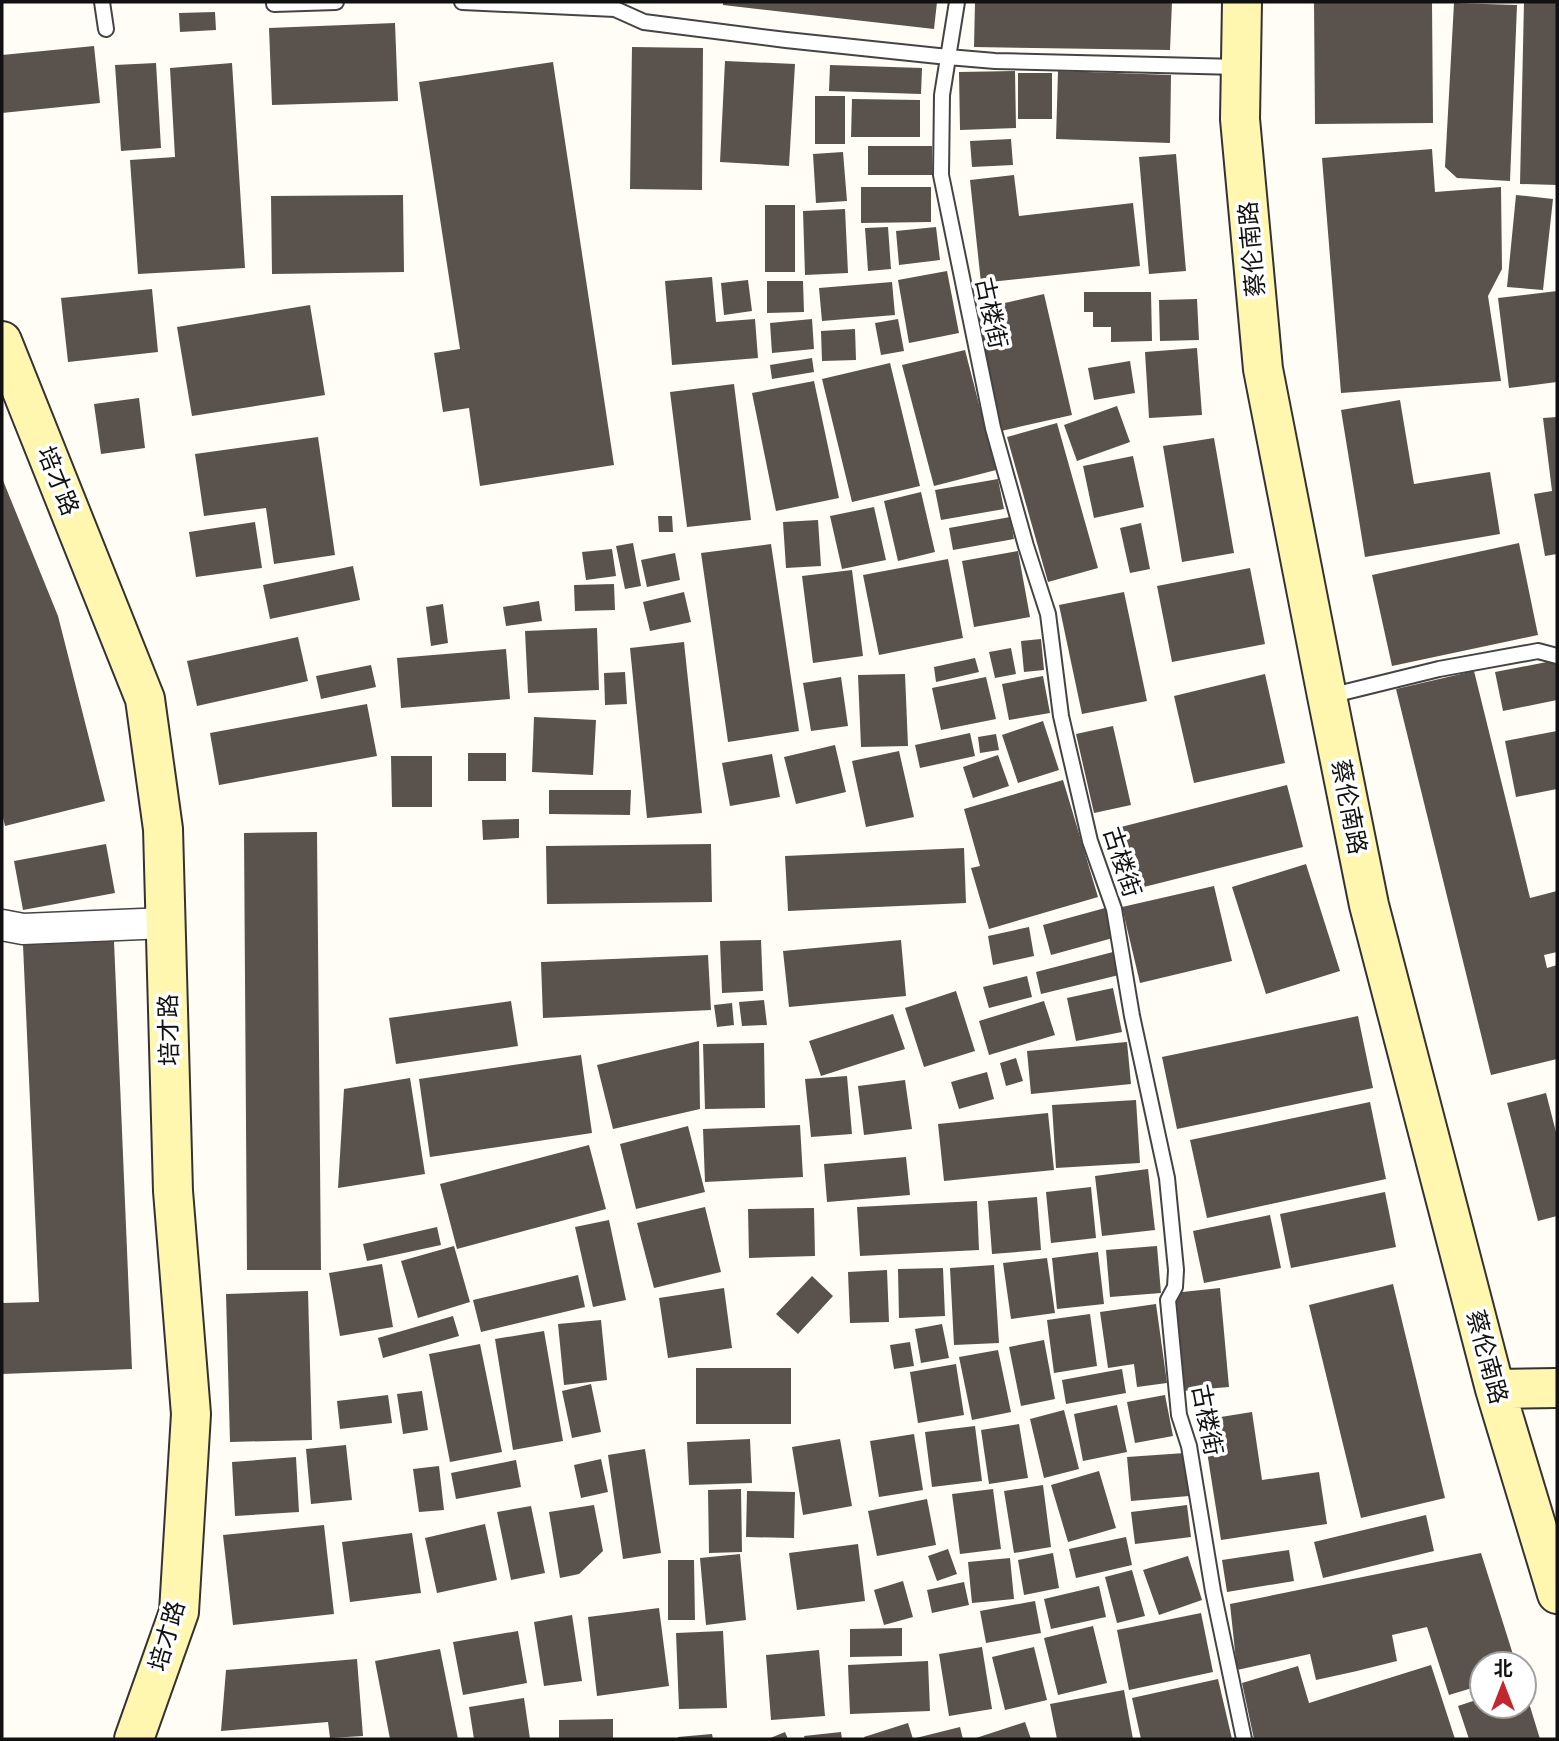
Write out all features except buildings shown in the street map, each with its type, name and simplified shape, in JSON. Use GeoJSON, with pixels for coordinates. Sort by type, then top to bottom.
{"type":"FeatureCollection","features":[{"type":"Feature","properties":{"kind":"main road","name":"蔡伦南路"},"geometry":{"type":"LineString","coordinates":[[1242,2],[1240,120],[1263,369],[1327,696],[1369,905],[1495,1389],[1557,1594]]}},
{"type":"Feature","properties":{"kind":"main road","name":"培才路"},"geometry":{"type":"LineString","coordinates":[[2,341],[145,699],[163,829],[173,1191],[191,1414],[179,1612],[134,1739]]}},
{"type":"Feature","properties":{"kind":"main road"},"geometry":{"type":"LineString","coordinates":[[1495,1389],[1557,1388]]}},
{"type":"Feature","properties":{"kind":"street"},"geometry":{"type":"LineString","coordinates":[[2,925],[23,929],[166,923]]}},
{"type":"Feature","properties":{"kind":"lane"},"geometry":{"type":"LineString","coordinates":[[102,2],[106,29]]}},
{"type":"Feature","properties":{"kind":"lane"},"geometry":{"type":"LineString","coordinates":[[274,4],[336,2]]}},
{"type":"Feature","properties":{"kind":"lane"},"geometry":{"type":"LineString","coordinates":[[462,2],[615,5],[644,22],[995,61],[1241,67]]}},
{"type":"Feature","properties":{"kind":"lane","name":"古楼街"},"geometry":{"type":"LineString","coordinates":[[957,2],[942,95],[941,175],[993,428],[1048,614],[1061,716],[1090,841],[1114,909],[1132,1016],[1167,1178],[1176,1270],[1175,1287],[1168,1300],[1179,1415],[1189,1446],[1213,1591],[1244,1739]]}},
{"type":"Feature","properties":{"kind":"lane"},"geometry":{"type":"LineString","coordinates":[[1327,696],[1439,669],[1526,653],[1538,651],[1557,656]]}}]}
